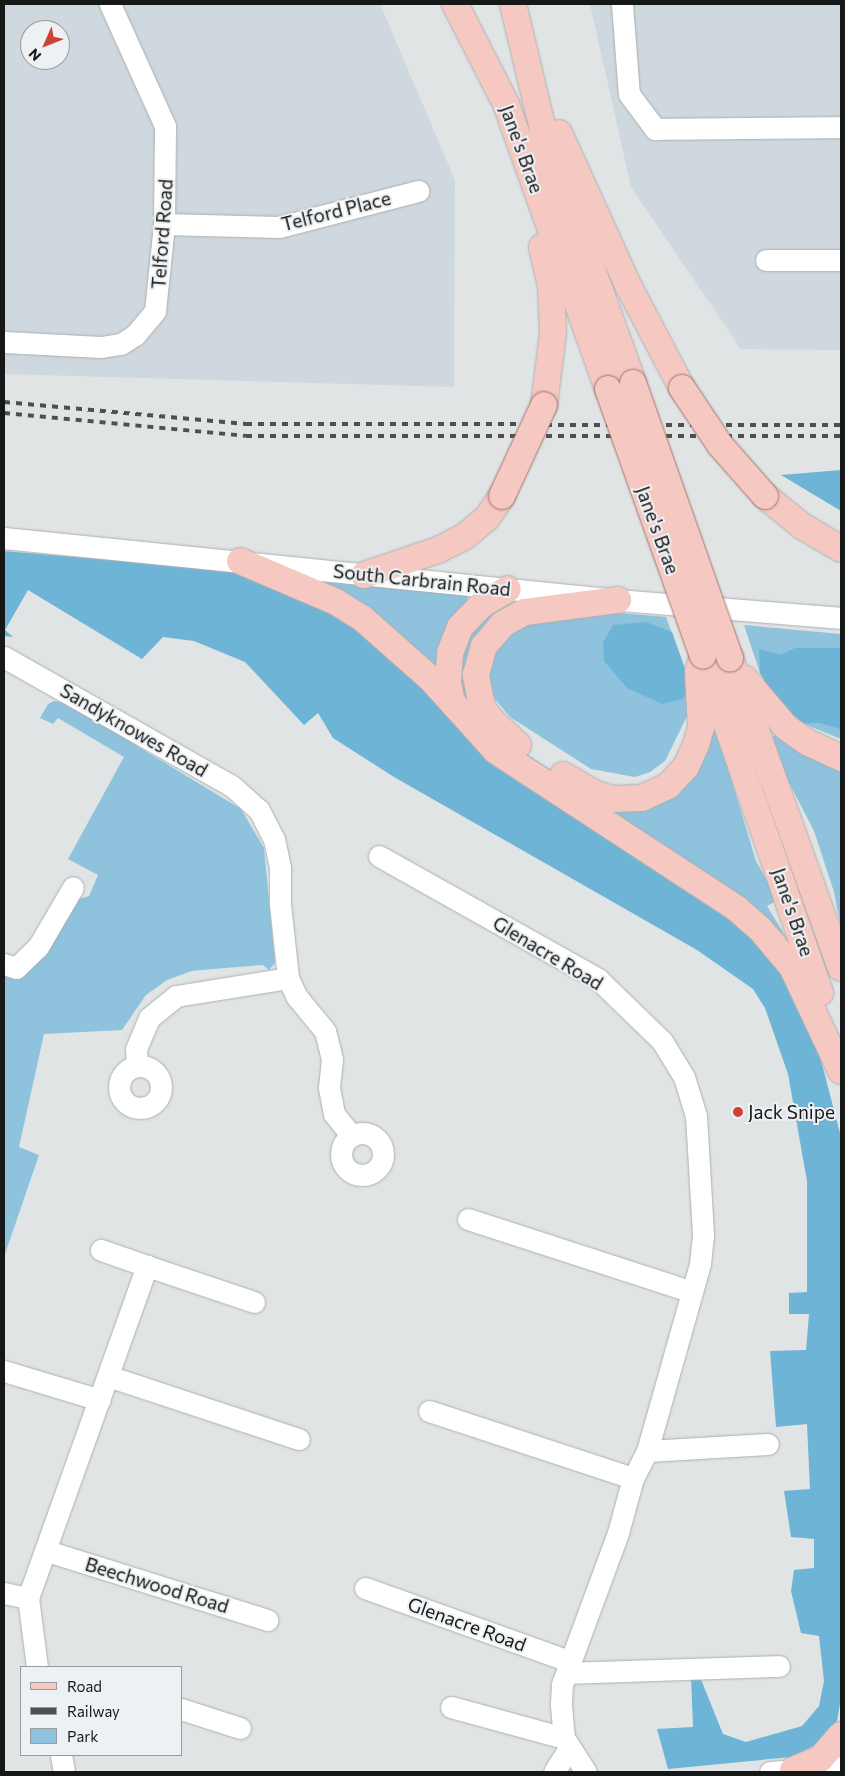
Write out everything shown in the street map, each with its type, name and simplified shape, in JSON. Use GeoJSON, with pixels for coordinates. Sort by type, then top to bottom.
{"type":"FeatureCollection","features":[{"type":"Feature","properties":{"kind":"main road","name":"Jane's Brae"},"geometry":{"type":"LineString","coordinates":[[455,4],[506,104],[768,839],[841,1065]]}},
{"type":"Feature","properties":{"kind":"main road","name":"Jane's Brae"},"geometry":{"type":"LineString","coordinates":[[515,14],[545,138],[841,968]]}},
{"type":"Feature","properties":{"kind":"main road"},"geometry":{"type":"LineString","coordinates":[[515,14],[550,114],[629,288],[682,388],[720,445],[765,496],[802,526],[841,549]]}},
{"type":"Feature","properties":{"kind":"main road"},"geometry":{"type":"LineString","coordinates":[[364,575],[438,550],[464,537],[487,518],[502,496],[544,405],[553,354],[551,285],[506,104]]}},
{"type":"Feature","properties":{"kind":"main road"},"geometry":{"type":"LineString","coordinates":[[240,561],[318,594],[362,618],[414,662],[496,751],[714,891],[760,929],[792,967],[841,1070]]}},
{"type":"Feature","properties":{"kind":"main road"},"geometry":{"type":"LineString","coordinates":[[452,702],[448,683],[450,653],[460,627],[481,604],[508,589]]}},
{"type":"Feature","properties":{"kind":"main road"},"geometry":{"type":"LineString","coordinates":[[618,600],[525,612],[503,624],[484,646],[476,676],[482,707],[492,721],[526,751],[596,794],[627,800],[655,794],[678,777],[696,745],[701,728],[698,672],[703,656]]}},
{"type":"Feature","properties":{"kind":"main road"},"geometry":{"type":"LineString","coordinates":[[730,658],[786,727],[807,742],[841,758]]}},
{"type":"Feature","properties":{"kind":"main road"},"geometry":{"type":"LineString","coordinates":[[795,1771],[820,1758],[841,1735]]}},
{"type":"Feature","properties":{"kind":"street","name":"Telford Road"},"geometry":{"type":"LineString","coordinates":[[4,342],[101,347],[121,344],[135,335],[155,311],[164,224],[165,126],[110,4]]}},
{"type":"Feature","properties":{"kind":"street"},"geometry":{"type":"LineString","coordinates":[[622,4],[629,94],[655,129],[841,127]]}},
{"type":"Feature","properties":{"kind":"street","name":"Telford Place"},"geometry":{"type":"LineString","coordinates":[[164,224],[279,227],[418,191]]}},
{"type":"Feature","properties":{"kind":"street"},"geometry":{"type":"LineString","coordinates":[[766,260],[841,260]]}},
{"type":"Feature","properties":{"kind":"street","name":"South Carbrain Road"},"geometry":{"type":"LineString","coordinates":[[4,538],[618,600],[841,618]]}},
{"type":"Feature","properties":{"kind":"street","name":"Sandyknowes Road"},"geometry":{"type":"LineString","coordinates":[[4,657],[232,786],[259,810],[274,839],[280,868],[280,904],[288,978]]}},
{"type":"Feature","properties":{"kind":"street","name":"Glenacre Road"},"geometry":{"type":"LineString","coordinates":[[379,856],[598,979],[662,1041],[684,1077],[696,1116],[703,1235],[700,1264],[690,1291],[675,1359],[647,1452],[633,1478],[618,1533],[568,1667],[560,1705],[567,1743],[586,1772]]}},
{"type":"Feature","properties":{"kind":"street"},"geometry":{"type":"LineString","coordinates":[[4,964],[16,968],[38,947],[73,887]]}},
{"type":"Feature","properties":{"kind":"street"},"geometry":{"type":"LineString","coordinates":[[137,1066],[136,1049],[150,1018],[176,996],[288,978],[297,997],[325,1031],[332,1059],[329,1088],[334,1114],[352,1136]]}},
{"type":"Feature","properties":{"kind":"street"},"geometry":{"type":"LineString","coordinates":[[468,1219],[690,1291]]}},
{"type":"Feature","properties":{"kind":"street"},"geometry":{"type":"LineString","coordinates":[[101,1250],[254,1302]]}},
{"type":"Feature","properties":{"kind":"street"},"geometry":{"type":"LineString","coordinates":[[41,1666],[28,1598],[47,1550],[146,1266]]}},
{"type":"Feature","properties":{"kind":"street"},"geometry":{"type":"LineString","coordinates":[[4,1372],[100,1400]]}},
{"type":"Feature","properties":{"kind":"street"},"geometry":{"type":"LineString","coordinates":[[108,1376],[299,1439]]}},
{"type":"Feature","properties":{"kind":"street"},"geometry":{"type":"LineString","coordinates":[[429,1411],[633,1478]]}},
{"type":"Feature","properties":{"kind":"street"},"geometry":{"type":"LineString","coordinates":[[647,1452],[768,1444]]}},
{"type":"Feature","properties":{"kind":"street","name":"Beechwood Road"},"geometry":{"type":"LineString","coordinates":[[47,1550],[267,1620]]}},
{"type":"Feature","properties":{"kind":"street","name":"Glenacre Road"},"geometry":{"type":"LineString","coordinates":[[365,1588],[568,1667],[779,1666]]}},
{"type":"Feature","properties":{"kind":"street"},"geometry":{"type":"LineString","coordinates":[[4,1593],[28,1598]]}},
{"type":"Feature","properties":{"kind":"street"},"geometry":{"type":"LineString","coordinates":[[451,1707],[567,1743],[554,1772]]}},
{"type":"Feature","properties":{"kind":"street"},"geometry":{"type":"LineString","coordinates":[[182,1710],[240,1728]]}},
{"type":"Feature","properties":{"kind":"street"},"geometry":{"type":"LineString","coordinates":[[61,1756],[64,1772]]}},
{"type":"Feature","properties":{"kind":"street"},"geometry":{"type":"LineString","coordinates":[[795,1771],[841,1768]]}},
{"type":"Feature","properties":{"kind":"shaded area"},"geometry":{"type":"Polygon","coordinates":[[[4,4],[380,4],[455,180],[454,387],[4,374],[4,4]]]}},
{"type":"Feature","properties":{"kind":"shaded area"},"geometry":{"type":"Polygon","coordinates":[[[590,4],[841,4],[841,350],[741,349],[631,187],[590,4]]]}},
{"type":"Feature","properties":{"kind":"shaded area"},"geometry":{"type":"Polygon","coordinates":[[[841,470],[841,511],[781,475],[841,470]]]}},
{"type":"Feature","properties":{"kind":"shaded area"},"geometry":{"type":"Polygon","coordinates":[[[4,551],[253,572],[350,620],[707,895],[790,975],[816,1041],[841,1137],[841,1698],[837,1721],[822,1742],[791,1757],[668,1769],[657,1729],[693,1727],[691,1677],[700,1677],[723,1734],[746,1742],[802,1726],[819,1706],[824,1681],[819,1636],[801,1633],[791,1591],[794,1570],[814,1568],[814,1539],[791,1537],[784,1491],[810,1489],[807,1424],[776,1427],[770,1351],[806,1350],[809,1314],[789,1314],[789,1293],[807,1292],[807,1181],[788,1074],[765,1008],[753,989],[697,950],[394,777],[333,738],[318,713],[304,725],[245,662],[194,641],[163,637],[142,659],[28,590],[5,630],[13,637],[4,636],[4,551]]]}},
{"type":"Feature","properties":{"kind":"shaded area"},"geometry":{"type":"Polygon","coordinates":[[[646,622],[672,632],[691,686],[683,699],[662,704],[627,688],[604,661],[603,643],[613,625],[646,622]]]}},
{"type":"Feature","properties":{"kind":"shaded area"},"geometry":{"type":"Polygon","coordinates":[[[795,648],[841,648],[841,729],[819,723],[802,723],[780,707],[760,673],[759,649],[781,655],[795,648]]]}},
{"type":"Feature","properties":{"kind":"green space"},"geometry":{"type":"Polygon","coordinates":[[[332,580],[466,592],[468,601],[437,672],[322,583],[332,580]]]}},
{"type":"Feature","properties":{"kind":"green space"},"geometry":{"type":"Polygon","coordinates":[[[512,600],[491,616],[473,641],[507,742],[581,789],[640,798],[715,725],[756,861],[778,900],[767,906],[786,937],[751,905],[506,746],[471,713],[453,670],[466,625],[512,600]]]}},
{"type":"Feature","properties":{"kind":"green space"},"geometry":{"type":"Polygon","coordinates":[[[572,609],[666,617],[691,686],[692,706],[665,761],[650,772],[635,777],[591,769],[510,717],[495,699],[488,681],[494,645],[511,625],[572,609]]]}},
{"type":"Feature","properties":{"kind":"green space"},"geometry":{"type":"Polygon","coordinates":[[[744,625],[841,634],[841,739],[802,723],[760,673],[744,625]]]}},
{"type":"Feature","properties":{"kind":"green space"},"geometry":{"type":"Polygon","coordinates":[[[54,701],[66,703],[241,809],[264,848],[275,963],[269,970],[263,965],[192,971],[167,980],[146,995],[122,1030],[44,1034],[19,1147],[39,1155],[4,1257],[4,975],[72,901],[89,896],[98,875],[68,859],[124,757],[58,718],[53,724],[40,718],[48,704],[54,701]]]}},
{"type":"Feature","properties":{"kind":"green space"},"geometry":{"type":"Polygon","coordinates":[[[786,731],[841,764],[841,928],[834,892],[814,831],[781,767],[771,737],[786,731]]]}},
{"type":"Feature","properties":{"kind":"railway"},"geometry":{"type":"LineString","coordinates":[[4,402],[246,424],[841,425]]}},
{"type":"Feature","properties":{"kind":"railway"},"geometry":{"type":"LineString","coordinates":[[4,413],[246,436],[841,436]]}},
{"type":"Feature","properties":{"kind":"place","name":"Jack Snipe"},"geometry":{"type":"Point","coordinates":[738,1112]}}]}
